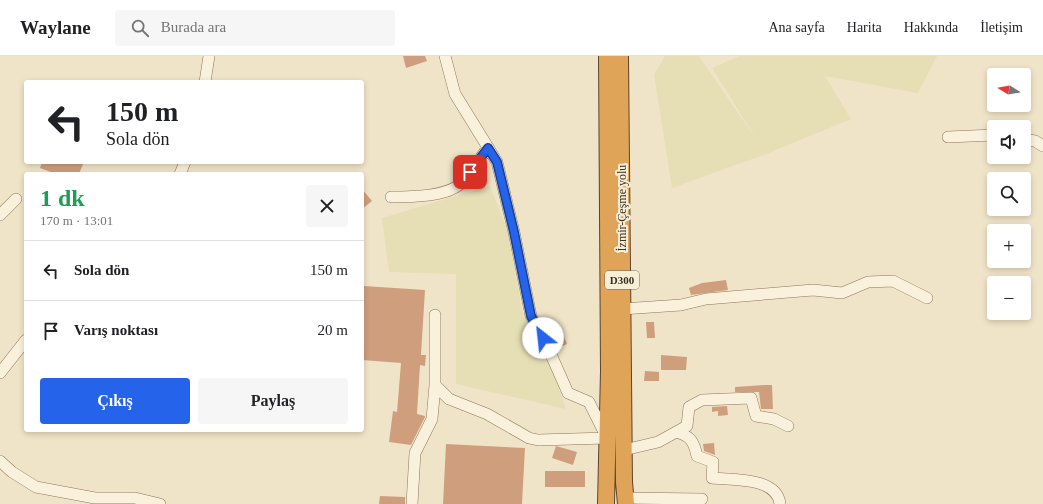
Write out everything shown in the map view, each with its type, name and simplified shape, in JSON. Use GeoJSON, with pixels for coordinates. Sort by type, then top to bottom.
{"type":"FeatureCollection","features":[{"type":"Feature","properties":{"kind":"highway","name":"İzmir-Çeşme yolu"},"geometry":{"type":"LineString","coordinates":[[606,504],[609,363],[607,56]]}},
{"type":"Feature","properties":{"kind":"highway","name":"İzmir-Çeşme yolu"},"geometry":{"type":"LineString","coordinates":[[620,56],[625,501]]}},
{"type":"Feature","properties":{"kind":"street"},"geometry":{"type":"LineString","coordinates":[[205,80],[209,56]]}},
{"type":"Feature","properties":{"kind":"street"},"geometry":{"type":"LineString","coordinates":[[435,385],[449,399],[487,414],[529,438],[538,440],[607,438],[589,402],[568,393],[549,350],[531,316],[514,232],[497,162],[455,94],[445,56]]}},
{"type":"Feature","properties":{"kind":"street"},"geometry":{"type":"LineString","coordinates":[[948,137],[987,135]]}},
{"type":"Feature","properties":{"kind":"street"},"geometry":{"type":"LineString","coordinates":[[1031,140],[1043,146]]}},
{"type":"Feature","properties":{"kind":"street"},"geometry":{"type":"LineString","coordinates":[[391,197],[419,196],[445,191],[461,184],[488,148]]}},
{"type":"Feature","properties":{"kind":"street"},"geometry":{"type":"LineString","coordinates":[[0,215],[16,199]]}},
{"type":"Feature","properties":{"kind":"street"},"geometry":{"type":"LineString","coordinates":[[622,309],[681,305],[706,299],[813,290],[842,293],[868,282],[893,281],[927,298]]}},
{"type":"Feature","properties":{"kind":"street"},"geometry":{"type":"LineString","coordinates":[[412,504],[415,453],[432,419],[435,385],[435,315]]}},
{"type":"Feature","properties":{"kind":"street"},"geometry":{"type":"LineString","coordinates":[[0,373],[24,343]]}},
{"type":"Feature","properties":{"kind":"street"},"geometry":{"type":"LineString","coordinates":[[624,450],[658,442],[687,426],[689,407],[702,400],[751,398],[756,416],[774,419],[788,426]]}},
{"type":"Feature","properties":{"kind":"street"},"geometry":{"type":"LineString","coordinates":[[676,432],[686,435],[694,442],[697,456],[713,462],[712,478],[766,484],[779,496],[780,504]]}},
{"type":"Feature","properties":{"kind":"street"},"geometry":{"type":"LineString","coordinates":[[0,461],[12,472],[36,487],[95,498],[135,498],[160,504]]}},
{"type":"Feature","properties":{"kind":"street"},"geometry":{"type":"LineString","coordinates":[[625,501],[702,499]]}},
{"type":"Feature","properties":{"kind":"shaded area"},"geometry":{"type":"Polygon","coordinates":[[[665,56],[699,56],[758,142],[712,68],[739,56],[937,56],[918,93],[825,76],[851,119],[766,154],[672,188],[654,75],[665,56]]]}},
{"type":"Feature","properties":{"kind":"shaded area"},"geometry":{"type":"Polygon","coordinates":[[[490,186],[508,232],[522,310],[549,360],[566,409],[456,384],[456,274],[389,272],[382,218],[490,186]]]}},
{"type":"Feature","properties":{"kind":"building"},"geometry":{"type":"Polygon","coordinates":[[[403,56],[425,56],[427,61],[406,68],[403,56]]]}},
{"type":"Feature","properties":{"kind":"building"},"geometry":{"type":"Polygon","coordinates":[[[41,164],[83,164],[80,172],[51,172],[40,168],[41,164]]]}},
{"type":"Feature","properties":{"kind":"building"},"geometry":{"type":"Polygon","coordinates":[[[364,191],[372,201],[364,207],[364,191]]]}},
{"type":"Feature","properties":{"kind":"building"},"geometry":{"type":"Polygon","coordinates":[[[726,280],[728,290],[691,295],[689,288],[702,283],[726,280]]]}},
{"type":"Feature","properties":{"kind":"building"},"geometry":{"type":"Polygon","coordinates":[[[364,286],[425,290],[421,355],[426,355],[425,366],[420,365],[417,414],[425,417],[411,445],[389,442],[393,411],[397,412],[401,363],[364,360],[364,286]]]}},
{"type":"Feature","properties":{"kind":"building"},"geometry":{"type":"Polygon","coordinates":[[[646,322],[654,322],[655,338],[647,338],[646,322]]]}},
{"type":"Feature","properties":{"kind":"building"},"geometry":{"type":"Polygon","coordinates":[[[562,332],[567,344],[556,349],[550,337],[562,332]]]}},
{"type":"Feature","properties":{"kind":"building"},"geometry":{"type":"Polygon","coordinates":[[[661,355],[687,357],[686,370],[661,370],[661,355]]]}},
{"type":"Feature","properties":{"kind":"building"},"geometry":{"type":"Polygon","coordinates":[[[645,371],[659,372],[659,381],[644,381],[645,371]]]}},
{"type":"Feature","properties":{"kind":"building"},"geometry":{"type":"Polygon","coordinates":[[[772,385],[773,409],[761,409],[759,392],[735,392],[735,387],[772,385]]]}},
{"type":"Feature","properties":{"kind":"building"},"geometry":{"type":"Polygon","coordinates":[[[727,406],[728,415],[718,416],[718,411],[712,412],[712,407],[727,406]]]}},
{"type":"Feature","properties":{"kind":"building"},"geometry":{"type":"Polygon","coordinates":[[[714,443],[715,455],[704,451],[703,444],[714,443]]]}},
{"type":"Feature","properties":{"kind":"building"},"geometry":{"type":"Polygon","coordinates":[[[446,444],[525,448],[522,504],[443,504],[446,444]]]}},
{"type":"Feature","properties":{"kind":"building"},"geometry":{"type":"Polygon","coordinates":[[[556,446],[577,452],[573,465],[552,458],[556,446]]]}},
{"type":"Feature","properties":{"kind":"building"},"geometry":{"type":"Polygon","coordinates":[[[545,471],[585,471],[585,487],[545,487],[545,471]]]}},
{"type":"Feature","properties":{"kind":"building"},"geometry":{"type":"Polygon","coordinates":[[[380,496],[405,497],[405,504],[379,504],[380,496]]]}},
{"type":"Feature","properties":{"kind":"route"},"geometry":{"type":"LineString","coordinates":[[470,172],[488,148],[497,162],[514,232],[531,316],[543,338]]}}]}
